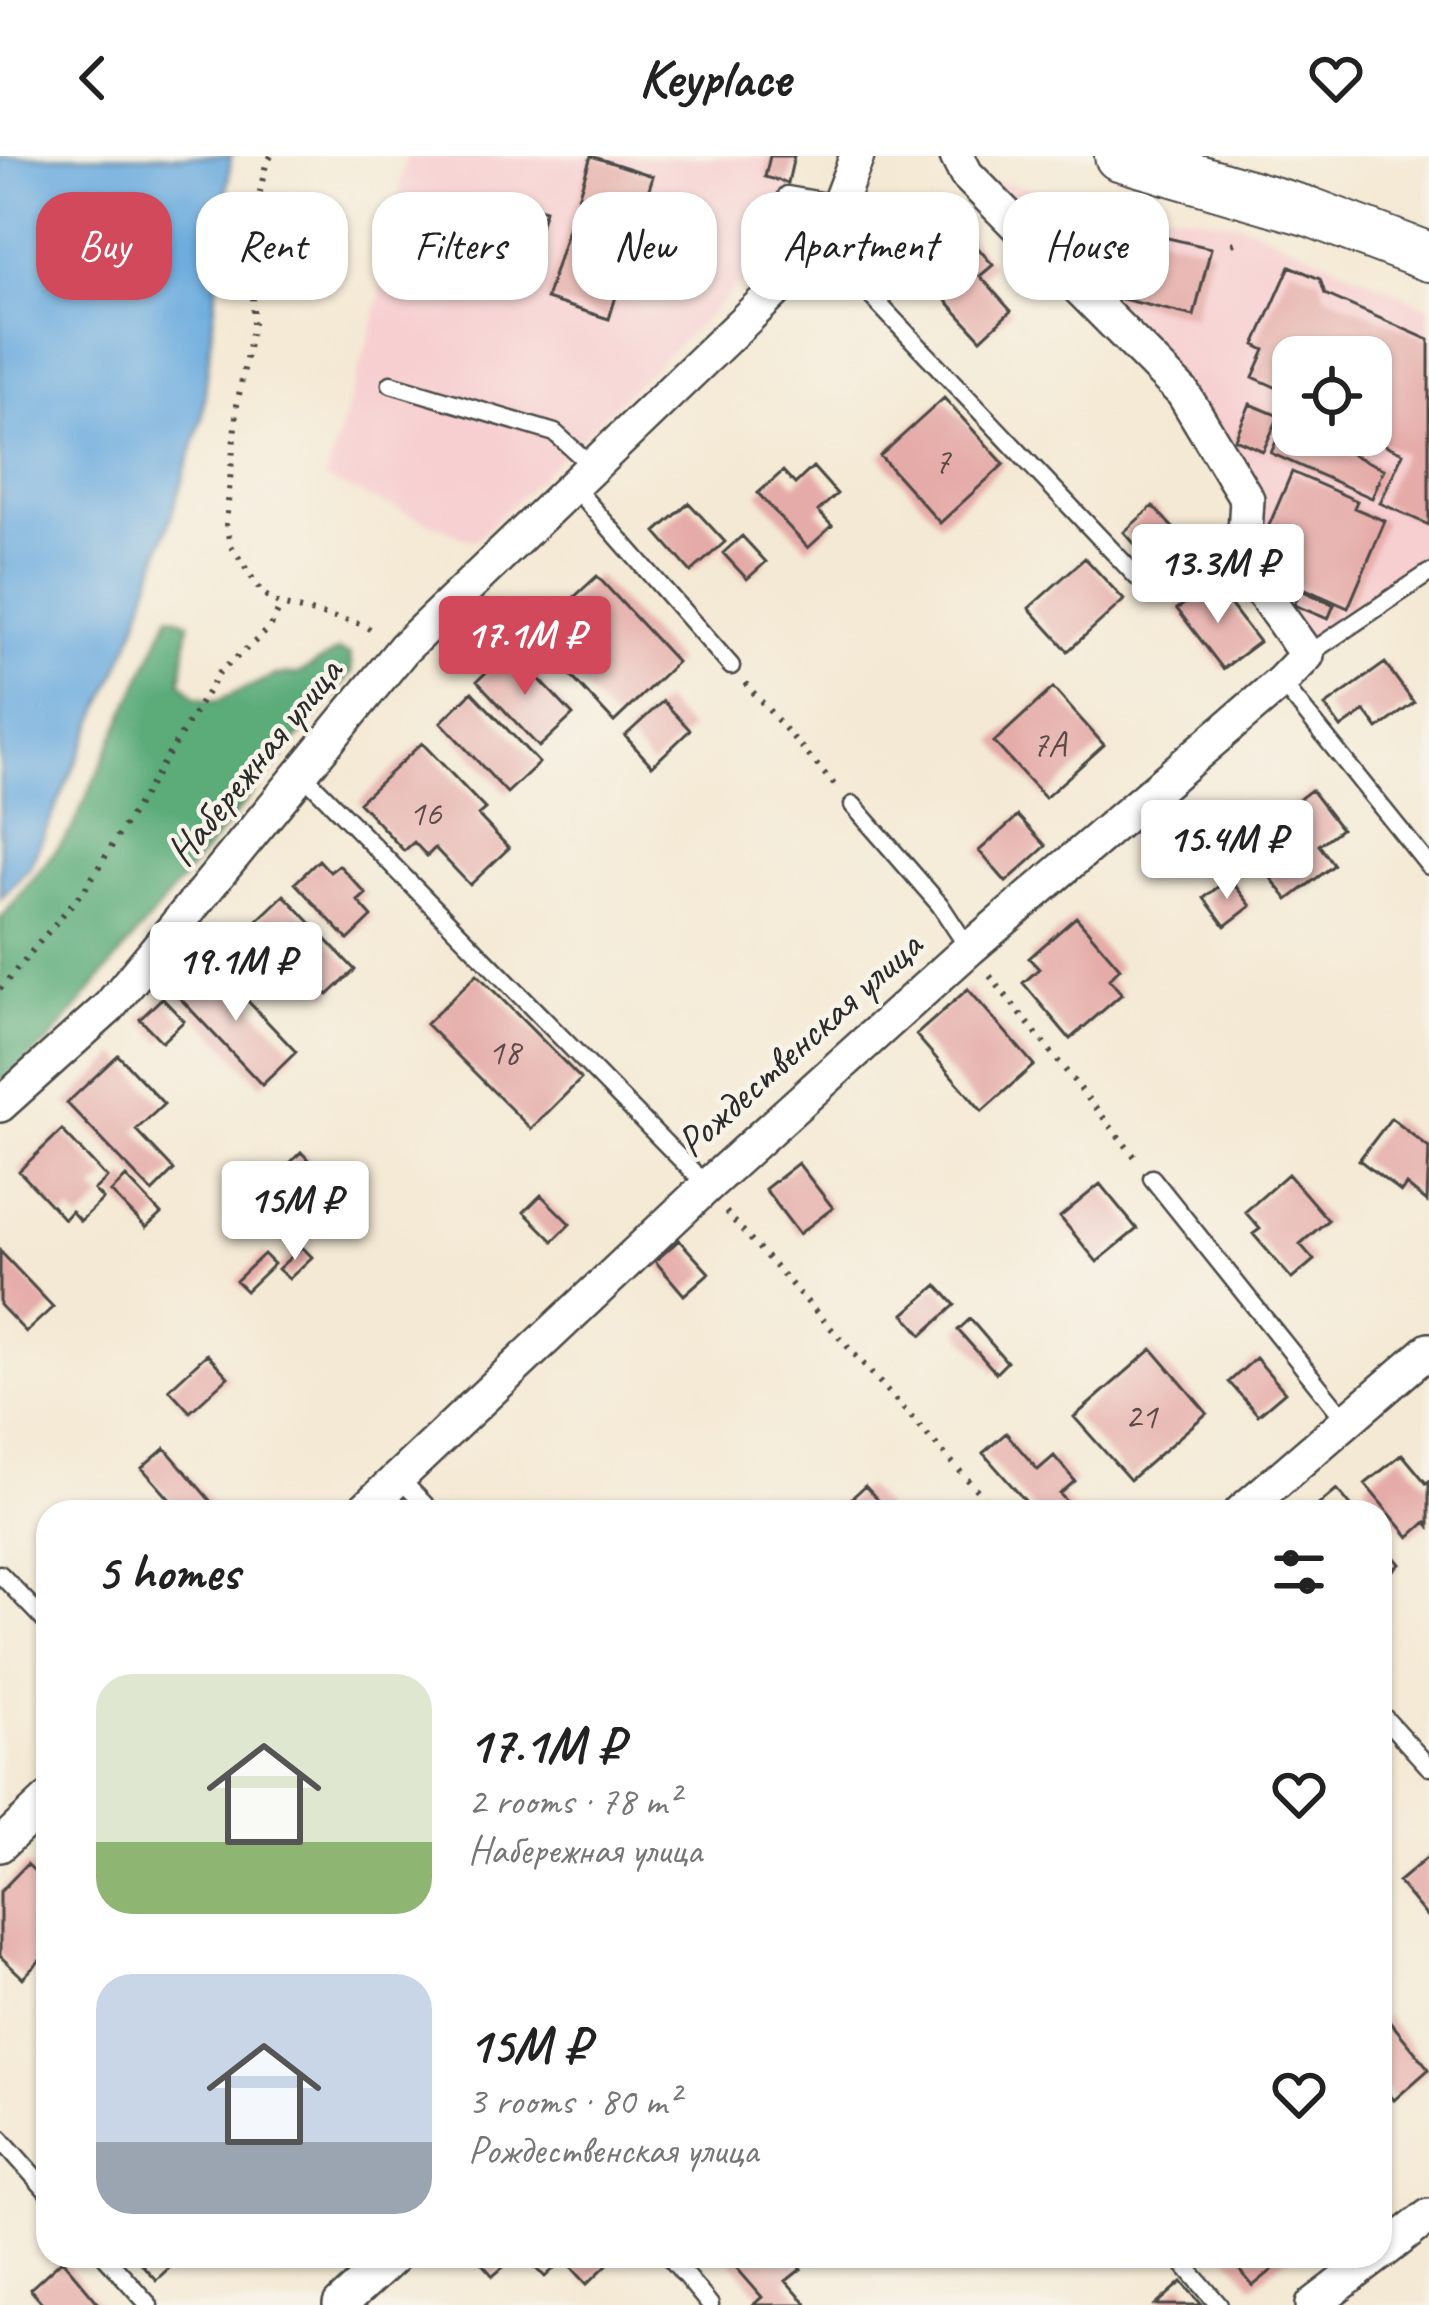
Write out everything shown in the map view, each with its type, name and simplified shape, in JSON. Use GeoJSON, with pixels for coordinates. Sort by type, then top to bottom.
{"type":"FeatureCollection","features":[{"type":"Feature","properties":{"kind":"main road"},"geometry":{"type":"LineString","coordinates":[[1119,156],[1310,212],[1429,257]]}},
{"type":"Feature","properties":{"kind":"street","name":"Набережная улица"},"geometry":{"type":"LineString","coordinates":[[844,192],[857,156]]}},
{"type":"Feature","properties":{"kind":"street"},"geometry":{"type":"LineString","coordinates":[[957,156],[965,174],[1183,392],[1247,499],[1243,565],[1307,655]]}},
{"type":"Feature","properties":{"kind":"street","name":"Набережная улица"},"geometry":{"type":"LineString","coordinates":[[0,1105],[109,1007],[404,648],[766,300]]}},
{"type":"Feature","properties":{"kind":"street","name":"Рождественская улица"},"geometry":{"type":"LineString","coordinates":[[375,1500],[707,1186],[1307,655]]}},
{"type":"Feature","properties":{"kind":"street"},"geometry":{"type":"LineString","coordinates":[[1255,1500],[1429,1350]]}},
{"type":"Feature","properties":{"kind":"street"},"geometry":{"type":"LineString","coordinates":[[0,1846],[36,1812]]}},
{"type":"Feature","properties":{"kind":"street"},"geometry":{"type":"LineString","coordinates":[[1392,2244],[1429,2216]]}},
{"type":"Feature","properties":{"kind":"street"},"geometry":{"type":"LineString","coordinates":[[340,2305],[381,2268]]}},
{"type":"Feature","properties":{"kind":"street"},"geometry":{"type":"LineString","coordinates":[[1313,2305],[1361,2268]]}},
{"type":"Feature","properties":{"kind":"lane"},"geometry":{"type":"LineString","coordinates":[[875,300],[1137,577]]}},
{"type":"Feature","properties":{"kind":"lane"},"geometry":{"type":"LineString","coordinates":[[391,384],[555,433],[582,476],[731,666]]}},
{"type":"Feature","properties":{"kind":"lane"},"geometry":{"type":"LineString","coordinates":[[1307,655],[1429,573]]}},
{"type":"Feature","properties":{"kind":"lane"},"geometry":{"type":"LineString","coordinates":[[1281,682],[1429,866]]}},
{"type":"Feature","properties":{"kind":"lane"},"geometry":{"type":"LineString","coordinates":[[302,773],[707,1186]]}},
{"type":"Feature","properties":{"kind":"lane"},"geometry":{"type":"LineString","coordinates":[[853,806],[940,905],[969,950]]}},
{"type":"Feature","properties":{"kind":"lane"},"geometry":{"type":"LineString","coordinates":[[1152,1178],[1348,1423]]}},
{"type":"Feature","properties":{"kind":"lane"},"geometry":{"type":"LineString","coordinates":[[399,1478],[421,1500]]}},
{"type":"Feature","properties":{"kind":"lane"},"geometry":{"type":"LineString","coordinates":[[0,1574],[36,1612]]}},
{"type":"Feature","properties":{"kind":"lane"},"geometry":{"type":"LineString","coordinates":[[1392,1726],[1429,1767]]}},
{"type":"Feature","properties":{"kind":"lane"},"geometry":{"type":"LineString","coordinates":[[0,2138],[36,2178]]}},
{"type":"Feature","properties":{"kind":"lane"},"geometry":{"type":"LineString","coordinates":[[116,2268],[149,2305]]}},
{"type":"Feature","properties":{"kind":"lane"},"geometry":{"type":"LineString","coordinates":[[679,2268],[710,2305]]}},
{"type":"Feature","properties":{"kind":"lane"},"geometry":{"type":"LineString","coordinates":[[1187,2268],[1219,2305]]}},
{"type":"Feature","properties":{"kind":"path"},"geometry":{"type":"LineString","coordinates":[[272,156],[266,164],[253,224],[253,323],[237,405],[226,524],[230,544],[262,593],[280,605],[361,624],[404,648]]}},
{"type":"Feature","properties":{"kind":"path"},"geometry":{"type":"LineString","coordinates":[[1232,244],[1242,240]]}},
{"type":"Feature","properties":{"kind":"path"},"geometry":{"type":"LineString","coordinates":[[0,989],[87,886],[219,673],[270,628],[280,605]]}},
{"type":"Feature","properties":{"kind":"path"},"geometry":{"type":"LineString","coordinates":[[731,666],[853,806]]}},
{"type":"Feature","properties":{"kind":"path"},"geometry":{"type":"LineString","coordinates":[[969,950],[1152,1178]]}},
{"type":"Feature","properties":{"kind":"path"},"geometry":{"type":"LineString","coordinates":[[707,1186],[719,1205],[986,1500]]}},
{"type":"Feature","properties":{"kind":"shaded area"},"geometry":{"type":"Polygon","coordinates":[[[406,156],[797,158],[788,192],[741,192],[741,284],[474,541],[325,479],[378,300],[548,300],[548,192],[399,192],[406,156]]]}},
{"type":"Feature","properties":{"kind":"shaded area"},"geometry":{"type":"Polygon","coordinates":[[[992,181],[1056,192],[1003,194],[992,181]]]}},
{"type":"Feature","properties":{"kind":"shaded area"},"geometry":{"type":"Polygon","coordinates":[[[1169,212],[1247,225],[1429,307],[1429,566],[1310,644],[1248,564],[1256,483],[1096,300],[1169,300],[1169,212]]]}},
{"type":"Feature","properties":{"kind":"green space"},"geometry":{"type":"Polygon","coordinates":[[[170,615],[189,622],[181,681],[195,697],[215,702],[276,675],[298,674],[338,651],[350,655],[352,672],[51,1039],[0,1082],[0,920],[71,831],[170,615]]]}},
{"type":"Feature","properties":{"kind":"water"},"geometry":{"type":"Polygon","coordinates":[[[0,156],[231,156],[227,192],[196,192],[196,300],[215,300],[202,419],[132,638],[29,868],[0,899],[0,156]]]}},
{"type":"Feature","properties":{"kind":"building"},"geometry":{"type":"Polygon","coordinates":[[[591,156],[653,176],[648,192],[580,192],[591,156]]]}},
{"type":"Feature","properties":{"kind":"building"},"geometry":{"type":"Polygon","coordinates":[[[770,156],[794,156],[788,183],[765,177],[770,156]]]}},
{"type":"Feature","properties":{"kind":"building"},"geometry":{"type":"Polygon","coordinates":[[[572,216],[572,300],[615,300],[609,319],[548,300],[572,216]]]}},
{"type":"Feature","properties":{"kind":"building"},"geometry":{"type":"Polygon","coordinates":[[[1169,238],[1211,248],[1194,316],[1126,300],[1169,300],[1169,238]]]}},
{"type":"Feature","properties":{"kind":"building"},"geometry":{"type":"Polygon","coordinates":[[[979,249],[993,265],[980,276],[1011,311],[981,339],[946,300],[979,300],[979,249]]]}},
{"type":"Feature","properties":{"kind":"building"},"geometry":{"type":"Polygon","coordinates":[[[1290,266],[1320,279],[1325,294],[1429,340],[1429,525],[1380,503],[1403,453],[1392,448],[1392,336],[1272,336],[1272,386],[1253,377],[1265,350],[1255,345],[1290,266]]]}},
{"type":"Feature","properties":{"kind":"building"},"geometry":{"type":"Polygon","coordinates":[[[944,398],[1004,464],[940,523],[880,456],[944,398]]]}},
{"type":"Feature","properties":{"kind":"building"},"geometry":{"type":"Polygon","coordinates":[[[1250,404],[1272,413],[1272,431],[1263,451],[1235,439],[1250,404]]]}},
{"type":"Feature","properties":{"kind":"building"},"geometry":{"type":"Polygon","coordinates":[[[1278,456],[1355,456],[1384,469],[1372,498],[1278,456]]]}},
{"type":"Feature","properties":{"kind":"building"},"geometry":{"type":"Polygon","coordinates":[[[813,467],[837,494],[818,511],[832,526],[808,548],[758,493],[783,471],[795,484],[813,467]]]}},
{"type":"Feature","properties":{"kind":"building"},"geometry":{"type":"Polygon","coordinates":[[[1292,472],[1357,501],[1354,508],[1385,521],[1348,608],[1252,565],[1292,472]]]}},
{"type":"Feature","properties":{"kind":"building"},"geometry":{"type":"Polygon","coordinates":[[[689,503],[725,542],[691,572],[656,532],[689,503]]]}},
{"type":"Feature","properties":{"kind":"building"},"geometry":{"type":"Polygon","coordinates":[[[1153,506],[1206,564],[1177,591],[1124,532],[1153,506]]]}},
{"type":"Feature","properties":{"kind":"building"},"geometry":{"type":"Polygon","coordinates":[[[742,536],[766,562],[747,579],[723,553],[742,536]]]}},
{"type":"Feature","properties":{"kind":"building"},"geometry":{"type":"Polygon","coordinates":[[[1085,558],[1124,600],[1068,651],[1029,608],[1085,558]]]}},
{"type":"Feature","properties":{"kind":"building"},"geometry":{"type":"Polygon","coordinates":[[[597,576],[677,662],[614,722],[533,635],[597,576]]]}},
{"type":"Feature","properties":{"kind":"building"},"geometry":{"type":"Polygon","coordinates":[[[1213,582],[1259,642],[1223,669],[1177,609],[1213,582]]]}},
{"type":"Feature","properties":{"kind":"building"},"geometry":{"type":"Polygon","coordinates":[[[1301,590],[1334,605],[1328,619],[1294,605],[1301,590]]]}},
{"type":"Feature","properties":{"kind":"building"},"geometry":{"type":"Polygon","coordinates":[[[511,649],[573,715],[539,747],[477,681],[511,649]]]}},
{"type":"Feature","properties":{"kind":"building"},"geometry":{"type":"Polygon","coordinates":[[[1385,663],[1414,703],[1378,729],[1365,711],[1341,728],[1325,706],[1385,663]]]}},
{"type":"Feature","properties":{"kind":"building"},"geometry":{"type":"Polygon","coordinates":[[[1053,688],[1104,745],[1045,798],[994,742],[1053,688]]]}},
{"type":"Feature","properties":{"kind":"building"},"geometry":{"type":"Polygon","coordinates":[[[472,692],[539,763],[507,793],[441,722],[472,692]]]}},
{"type":"Feature","properties":{"kind":"building"},"geometry":{"type":"Polygon","coordinates":[[[663,701],[690,730],[652,766],[625,736],[663,701]]]}},
{"type":"Feature","properties":{"kind":"building"},"geometry":{"type":"Polygon","coordinates":[[[422,743],[485,809],[478,815],[509,848],[470,885],[435,848],[427,856],[414,842],[404,851],[359,802],[422,743]]]}},
{"type":"Feature","properties":{"kind":"building"},"geometry":{"type":"Polygon","coordinates":[[[1311,790],[1341,829],[1319,845],[1334,865],[1288,900],[1243,842],[1311,790]]]}},
{"type":"Feature","properties":{"kind":"building"},"geometry":{"type":"Polygon","coordinates":[[[1018,816],[1046,846],[1006,882],[979,851],[1018,816]]]}},
{"type":"Feature","properties":{"kind":"building"},"geometry":{"type":"Polygon","coordinates":[[[319,860],[330,872],[339,865],[366,894],[358,901],[372,917],[348,940],[295,883],[319,860]]]}},
{"type":"Feature","properties":{"kind":"building"},"geometry":{"type":"Polygon","coordinates":[[[1229,878],[1251,906],[1225,926],[1204,898],[1229,878]]]}},
{"type":"Feature","properties":{"kind":"building"},"geometry":{"type":"Polygon","coordinates":[[[284,895],[355,970],[328,995],[293,959],[284,968],[247,930],[284,895]]]}},
{"type":"Feature","properties":{"kind":"building"},"geometry":{"type":"Polygon","coordinates":[[[1076,917],[1120,968],[1109,979],[1122,994],[1070,1039],[1023,983],[1039,969],[1029,958],[1076,917]]]}},
{"type":"Feature","properties":{"kind":"building"},"geometry":{"type":"Polygon","coordinates":[[[211,962],[296,1052],[262,1085],[177,995],[211,962]]]}},
{"type":"Feature","properties":{"kind":"building"},"geometry":{"type":"Polygon","coordinates":[[[477,974],[581,1079],[531,1129],[426,1024],[477,974]]]}},
{"type":"Feature","properties":{"kind":"building"},"geometry":{"type":"Polygon","coordinates":[[[968,989],[1034,1065],[982,1111],[916,1035],[968,989]]]}},
{"type":"Feature","properties":{"kind":"building"},"geometry":{"type":"Polygon","coordinates":[[[162,998],[184,1021],[162,1042],[140,1019],[162,998]]]}},
{"type":"Feature","properties":{"kind":"building"},"geometry":{"type":"Polygon","coordinates":[[[118,1055],[164,1104],[136,1130],[174,1170],[152,1192],[67,1103],[118,1055]]]}},
{"type":"Feature","properties":{"kind":"building"},"geometry":{"type":"Polygon","coordinates":[[[1391,1118],[1429,1148],[1427,1202],[1406,1185],[1401,1192],[1359,1160],[1391,1118]]]}},
{"type":"Feature","properties":{"kind":"building"},"geometry":{"type":"Polygon","coordinates":[[[62,1130],[107,1178],[94,1190],[103,1199],[80,1221],[71,1211],[64,1219],[19,1171],[62,1130]]]}},
{"type":"Feature","properties":{"kind":"building"},"geometry":{"type":"Polygon","coordinates":[[[301,1152],[356,1210],[339,1226],[285,1168],[301,1152]]]}},
{"type":"Feature","properties":{"kind":"building"},"geometry":{"type":"Polygon","coordinates":[[[798,1163],[833,1208],[799,1234],[765,1189],[798,1163]]]}},
{"type":"Feature","properties":{"kind":"building"},"geometry":{"type":"Polygon","coordinates":[[[1288,1174],[1328,1220],[1300,1244],[1314,1260],[1292,1279],[1253,1234],[1260,1229],[1245,1212],[1288,1174]]]}},
{"type":"Feature","properties":{"kind":"building"},"geometry":{"type":"Polygon","coordinates":[[[126,1177],[161,1214],[146,1228],[111,1192],[126,1177]]]}},
{"type":"Feature","properties":{"kind":"building"},"geometry":{"type":"Polygon","coordinates":[[[1100,1184],[1137,1229],[1097,1262],[1060,1217],[1100,1184]]]}},
{"type":"Feature","properties":{"kind":"building"},"geometry":{"type":"Polygon","coordinates":[[[541,1195],[570,1224],[553,1241],[524,1212],[541,1195]]]}},
{"type":"Feature","properties":{"kind":"building"},"geometry":{"type":"Polygon","coordinates":[[[679,1240],[709,1273],[684,1295],[655,1261],[679,1240]]]}},
{"type":"Feature","properties":{"kind":"building"},"geometry":{"type":"Polygon","coordinates":[[[302,1247],[312,1257],[289,1279],[278,1269],[302,1247]]]}},
{"type":"Feature","properties":{"kind":"building"},"geometry":{"type":"Polygon","coordinates":[[[0,1251],[53,1307],[26,1332],[0,1305],[0,1251]]]}},
{"type":"Feature","properties":{"kind":"building"},"geometry":{"type":"Polygon","coordinates":[[[264,1254],[274,1264],[246,1291],[236,1281],[264,1254]]]}},
{"type":"Feature","properties":{"kind":"building"},"geometry":{"type":"Polygon","coordinates":[[[937,1285],[955,1305],[922,1335],[904,1314],[937,1285]]]}},
{"type":"Feature","properties":{"kind":"building"},"geometry":{"type":"Polygon","coordinates":[[[970,1319],[1007,1362],[996,1373],[958,1330],[970,1319]]]}},
{"type":"Feature","properties":{"kind":"building"},"geometry":{"type":"Polygon","coordinates":[[[1152,1349],[1207,1413],[1130,1480],[1074,1417],[1152,1349]]]}},
{"type":"Feature","properties":{"kind":"building"},"geometry":{"type":"Polygon","coordinates":[[[207,1354],[228,1377],[190,1412],[169,1389],[207,1354]]]}},
{"type":"Feature","properties":{"kind":"building"},"geometry":{"type":"Polygon","coordinates":[[[1256,1358],[1285,1392],[1258,1415],[1229,1382],[1256,1358]]]}},
{"type":"Feature","properties":{"kind":"building"},"geometry":{"type":"Polygon","coordinates":[[[1006,1433],[1038,1470],[1054,1456],[1075,1481],[1060,1494],[1065,1500],[1024,1500],[983,1453],[1006,1433]]]}},
{"type":"Feature","properties":{"kind":"building"},"geometry":{"type":"Polygon","coordinates":[[[165,1448],[210,1500],[170,1500],[142,1468],[165,1448]]]}},
{"type":"Feature","properties":{"kind":"building"},"geometry":{"type":"Polygon","coordinates":[[[1402,1454],[1429,1481],[1429,1526],[1426,1522],[1409,1537],[1392,1517],[1392,1500],[1378,1500],[1365,1484],[1402,1454]]]}},
{"type":"Feature","properties":{"kind":"building"},"geometry":{"type":"Polygon","coordinates":[[[865,1486],[878,1500],[850,1500],[865,1486]]]}},
{"type":"Feature","properties":{"kind":"building"},"geometry":{"type":"Polygon","coordinates":[[[1337,1489],[1346,1500],[1324,1500],[1337,1489]]]}},
{"type":"Feature","properties":{"kind":"building"},"geometry":{"type":"Polygon","coordinates":[[[1429,1856],[1429,1919],[1398,1882],[1429,1856]]]}},
{"type":"Feature","properties":{"kind":"building"},"geometry":{"type":"Polygon","coordinates":[[[27,1864],[36,1873],[36,1964],[23,1978],[0,1956],[0,1892],[27,1864]]]}},
{"type":"Feature","properties":{"kind":"building"},"geometry":{"type":"Polygon","coordinates":[[[1392,2024],[1429,2069],[1392,2098],[1392,2024]]]}},
{"type":"Feature","properties":{"kind":"building"},"geometry":{"type":"Polygon","coordinates":[[[53,2268],[69,2268],[100,2305],[44,2305],[30,2289],[53,2268]]]}},
{"type":"Feature","properties":{"kind":"building"},"geometry":{"type":"Polygon","coordinates":[[[145,2268],[169,2268],[156,2280],[145,2268]]]}},
{"type":"Feature","properties":{"kind":"building"},"geometry":{"type":"Polygon","coordinates":[[[572,2268],[604,2268],[587,2284],[572,2268]]]}},
{"type":"Feature","properties":{"kind":"building"},"geometry":{"type":"Polygon","coordinates":[[[737,2268],[801,2269],[786,2281],[807,2305],[753,2305],[762,2297],[737,2268]]]}},
{"type":"Feature","properties":{"kind":"building"},"geometry":{"type":"Polygon","coordinates":[[[1238,2268],[1275,2268],[1253,2286],[1238,2268]]]}},
{"type":"Feature","properties":{"kind":"building"},"geometry":{"type":"Polygon","coordinates":[[[1182,2282],[1202,2305],[1156,2305],[1182,2282]]]}}]}
